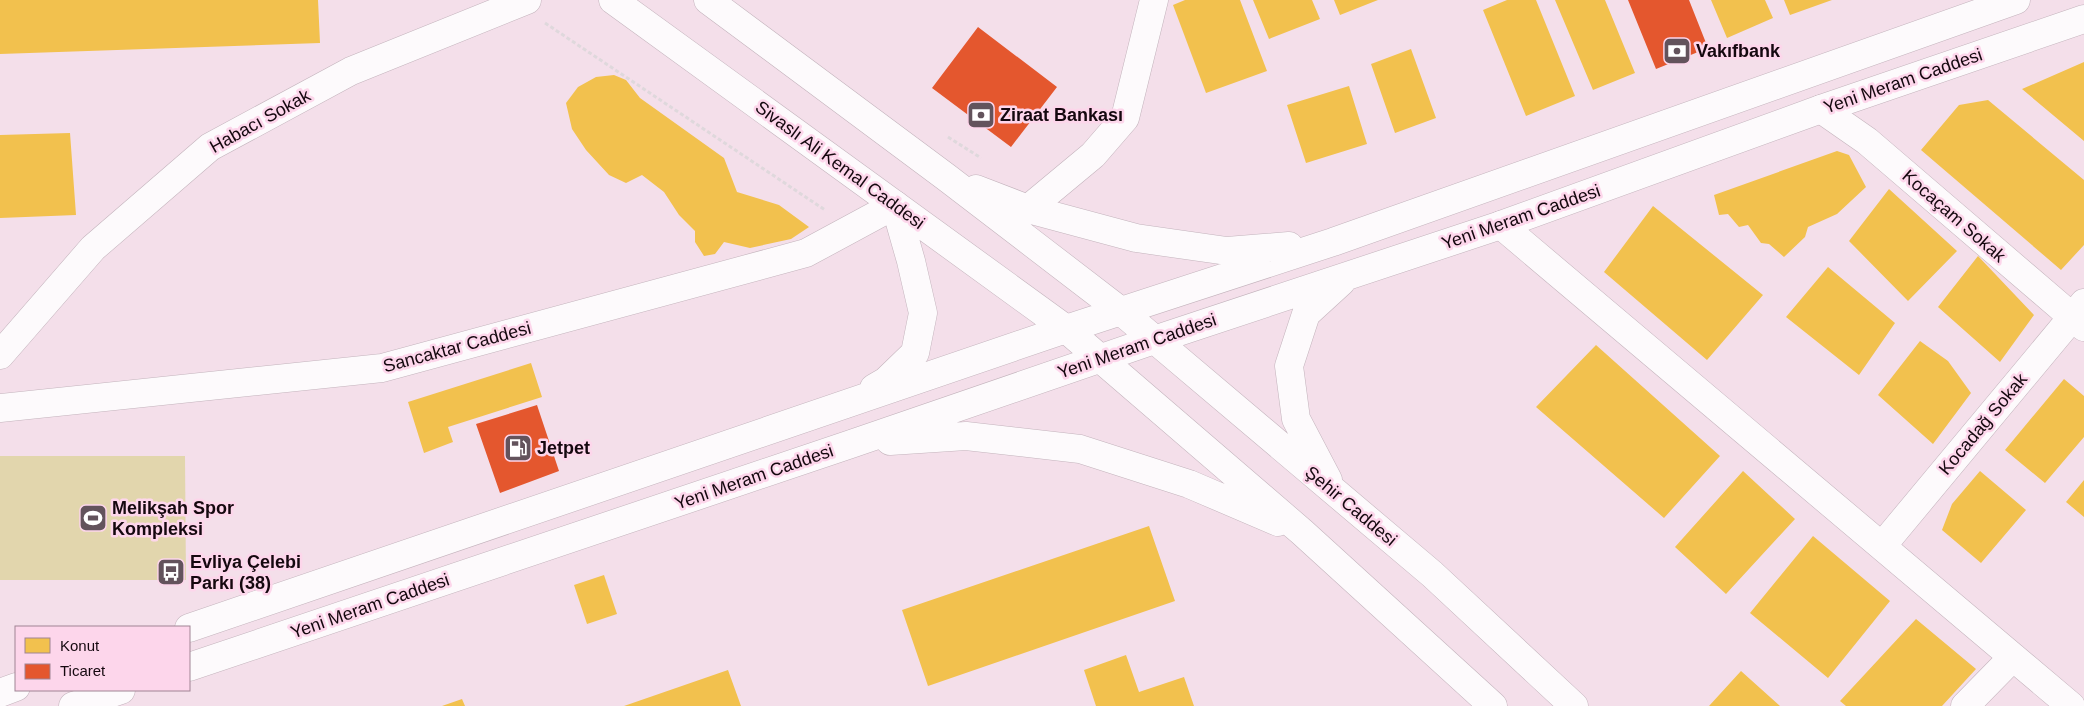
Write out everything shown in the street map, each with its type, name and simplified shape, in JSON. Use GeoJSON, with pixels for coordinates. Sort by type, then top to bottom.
{"type":"FeatureCollection","features":[{"type":"Feature","properties":{"kind":"main road","name":"Sivaslı Ali Kemal Caddesi"},"geometry":{"type":"LineString","coordinates":[[613,0],[1066,329]]}},
{"type":"Feature","properties":{"kind":"main road"},"geometry":{"type":"LineString","coordinates":[[708,0],[946,177],[1122,312]]}},
{"type":"Feature","properties":{"kind":"main road"},"geometry":{"type":"LineString","coordinates":[[1028,209],[1093,155],[1125,118],[1154,0]]}},
{"type":"Feature","properties":{"kind":"main road","name":"Yeni Meram Caddesi"},"geometry":{"type":"LineString","coordinates":[[190,628],[1066,329],[1333,242],[2016,0]]}},
{"type":"Feature","properties":{"kind":"main road","name":"Habacı Sokak"},"geometry":{"type":"LineString","coordinates":[[0,355],[93,248],[210,147],[351,70],[522,2]]}},
{"type":"Feature","properties":{"kind":"main road","name":"Yeni Meram Caddesi"},"geometry":{"type":"LineString","coordinates":[[190,667],[1154,340],[1501,226],[1821,109],[2084,19]]}},
{"type":"Feature","properties":{"kind":"main road","name":"Kocaçam Sokak"},"geometry":{"type":"LineString","coordinates":[[1821,109],[1866,141],[2080,316]]}},
{"type":"Feature","properties":{"kind":"main road"},"geometry":{"type":"LineString","coordinates":[[946,177],[1028,209],[1136,238],[1227,250],[1333,242]]}},
{"type":"Feature","properties":{"kind":"main road","name":"Sancaktar Caddesi"},"geometry":{"type":"LineString","coordinates":[[0,408],[382,368],[806,253],[895,205]]}},
{"type":"Feature","properties":{"kind":"main road"},"geometry":{"type":"LineString","coordinates":[[842,406],[886,381],[915,353],[923,313],[895,205]]}},
{"type":"Feature","properties":{"kind":"main road"},"geometry":{"type":"LineString","coordinates":[[1501,226],[2071,706]]}},
{"type":"Feature","properties":{"kind":"main road"},"geometry":{"type":"LineString","coordinates":[[1335,492],[1296,419],[1289,366],[1306,314],[1350,275]]}},
{"type":"Feature","properties":{"kind":"main road","name":"Şehir Caddesi"},"geometry":{"type":"LineString","coordinates":[[1122,312],[1432,574],[1574,706]]}},
{"type":"Feature","properties":{"kind":"main road","name":"Kocadağ Sokak"},"geometry":{"type":"LineString","coordinates":[[1882,546],[2080,316]]}},
{"type":"Feature","properties":{"kind":"main road"},"geometry":{"type":"LineString","coordinates":[[1066,329],[1302,532],[1493,706]]}},
{"type":"Feature","properties":{"kind":"main road"},"geometry":{"type":"LineString","coordinates":[[851,444],[966,436],[1080,449],[1189,484],[1302,532]]}},
{"type":"Feature","properties":{"kind":"main road"},"geometry":{"type":"LineString","coordinates":[[1965,706],[2013,657]]}},
{"type":"Feature","properties":{"kind":"main road"},"geometry":{"type":"LineString","coordinates":[[0,693],[15,687]]}},
{"type":"Feature","properties":{"kind":"main road"},"geometry":{"type":"LineString","coordinates":[[73,706],[118,691]]}},
{"type":"Feature","properties":{"kind":"path"},"geometry":{"type":"LineString","coordinates":[[522,2],[852,228]]}},
{"type":"Feature","properties":{"kind":"path"},"geometry":{"type":"LineString","coordinates":[[943,134],[982,158]]}},
{"type":"Feature","properties":{"kind":"shaded area","name":"Melikşah Spor Kompleksi"},"geometry":{"type":"Polygon","coordinates":[[[0,456],[185,456],[186,580],[0,580],[0,456]]]}},
{"type":"Feature","properties":{"kind":"building: Konut"},"geometry":{"type":"Polygon","coordinates":[[[0,0],[318,0],[320,43],[0,54],[0,0]]]}},
{"type":"Feature","properties":{"kind":"building: Konut"},"geometry":{"type":"Polygon","coordinates":[[[1185,0],[1240,0],[1267,71],[1206,93],[1173,5],[1185,0]]]}},
{"type":"Feature","properties":{"kind":"building: Konut"},"geometry":{"type":"Polygon","coordinates":[[[1253,0],[1312,0],[1320,19],[1269,39],[1253,0]]]}},
{"type":"Feature","properties":{"kind":"building: Konut"},"geometry":{"type":"Polygon","coordinates":[[[1334,0],[1378,0],[1340,15],[1334,0]]]}},
{"type":"Feature","properties":{"kind":"building: Konut"},"geometry":{"type":"Polygon","coordinates":[[[1507,0],[1536,0],[1575,96],[1526,116],[1483,10],[1507,0]]]}},
{"type":"Feature","properties":{"kind":"building: Konut"},"geometry":{"type":"Polygon","coordinates":[[[1555,0],[1605,0],[1635,73],[1593,90],[1555,0]]]}},
{"type":"Feature","properties":{"kind":"building: Konut"},"geometry":{"type":"Polygon","coordinates":[[[1711,0],[1765,0],[1773,18],[1727,38],[1711,0]]]}},
{"type":"Feature","properties":{"kind":"building: Konut"},"geometry":{"type":"Polygon","coordinates":[[[1784,0],[1832,0],[1790,15],[1784,0]]]}},
{"type":"Feature","properties":{"kind":"building: Konut"},"geometry":{"type":"Polygon","coordinates":[[[1411,49],[1436,118],[1395,133],[1371,64],[1411,49]]]}},
{"type":"Feature","properties":{"kind":"building: Konut"},"geometry":{"type":"Polygon","coordinates":[[[2084,62],[2084,141],[2022,89],[2084,62]]]}},
{"type":"Feature","properties":{"kind":"building: Konut"},"geometry":{"type":"Polygon","coordinates":[[[614,75],[626,80],[640,98],[724,158],[737,192],[779,205],[809,227],[791,239],[750,248],[724,242],[715,254],[704,256],[695,242],[695,231],[679,215],[664,192],[642,175],[626,183],[609,175],[586,150],[572,129],[566,103],[578,87],[596,77],[614,75]]]}},
{"type":"Feature","properties":{"kind":"building: Konut"},"geometry":{"type":"Polygon","coordinates":[[[1349,86],[1367,144],[1306,163],[1287,105],[1349,86]]]}},
{"type":"Feature","properties":{"kind":"building: Konut"},"geometry":{"type":"Polygon","coordinates":[[[1988,100],[2084,180],[2084,245],[2061,270],[1921,150],[1959,105],[1988,100]]]}},
{"type":"Feature","properties":{"kind":"building: Konut"},"geometry":{"type":"Polygon","coordinates":[[[70,133],[76,215],[0,218],[0,135],[70,133]]]}},
{"type":"Feature","properties":{"kind":"building: Konut"},"geometry":{"type":"Polygon","coordinates":[[[1837,151],[1849,155],[1866,187],[1837,214],[1808,227],[1805,237],[1784,257],[1769,244],[1761,243],[1748,225],[1739,227],[1728,214],[1719,215],[1714,195],[1837,151]]]}},
{"type":"Feature","properties":{"kind":"building: Konut"},"geometry":{"type":"Polygon","coordinates":[[[1889,189],[1957,251],[1908,301],[1849,241],[1889,189]]]}},
{"type":"Feature","properties":{"kind":"building: Konut"},"geometry":{"type":"Polygon","coordinates":[[[1653,206],[1763,295],[1707,360],[1604,272],[1653,206]]]}},
{"type":"Feature","properties":{"kind":"building: Konut"},"geometry":{"type":"Polygon","coordinates":[[[1978,256],[2034,315],[2000,362],[1938,307],[1978,256]]]}},
{"type":"Feature","properties":{"kind":"building: Konut"},"geometry":{"type":"Polygon","coordinates":[[[1828,267],[1895,323],[1859,375],[1786,317],[1828,267]]]}},
{"type":"Feature","properties":{"kind":"building: Konut"},"geometry":{"type":"Polygon","coordinates":[[[1920,341],[1948,361],[1971,393],[1933,444],[1878,395],[1920,341]]]}},
{"type":"Feature","properties":{"kind":"building: Konut"},"geometry":{"type":"Polygon","coordinates":[[[1596,345],[1720,456],[1664,518],[1536,407],[1596,345]]]}},
{"type":"Feature","properties":{"kind":"building: Konut"},"geometry":{"type":"Polygon","coordinates":[[[531,363],[542,397],[448,427],[453,442],[424,453],[408,402],[531,363]]]}},
{"type":"Feature","properties":{"kind":"building: Konut"},"geometry":{"type":"Polygon","coordinates":[[[2064,379],[2084,396],[2084,437],[2045,483],[2005,450],[2064,379]]]}},
{"type":"Feature","properties":{"kind":"building: Konut"},"geometry":{"type":"Polygon","coordinates":[[[1743,471],[1795,519],[1726,594],[1675,547],[1743,471]]]}},
{"type":"Feature","properties":{"kind":"building: Konut"},"geometry":{"type":"Polygon","coordinates":[[[1980,471],[2026,510],[1981,563],[1942,530],[1952,504],[1980,471]]]}},
{"type":"Feature","properties":{"kind":"building: Konut"},"geometry":{"type":"Polygon","coordinates":[[[2084,480],[2084,517],[2066,502],[2084,480]]]}},
{"type":"Feature","properties":{"kind":"building: Konut"},"geometry":{"type":"Polygon","coordinates":[[[1149,526],[1175,601],[928,686],[902,610],[1149,526]]]}},
{"type":"Feature","properties":{"kind":"building: Konut"},"geometry":{"type":"Polygon","coordinates":[[[1813,536],[1890,601],[1828,678],[1750,613],[1813,536]]]}},
{"type":"Feature","properties":{"kind":"building: Konut"},"geometry":{"type":"Polygon","coordinates":[[[604,575],[617,614],[587,624],[574,585],[604,575]]]}},
{"type":"Feature","properties":{"kind":"building: Konut"},"geometry":{"type":"Polygon","coordinates":[[[1916,619],[1976,669],[1942,706],[1846,706],[1840,701],[1916,619]]]}},
{"type":"Feature","properties":{"kind":"building: Konut"},"geometry":{"type":"Polygon","coordinates":[[[1126,655],[1139,692],[1184,677],[1194,706],[1096,706],[1084,670],[1126,655]]]}},
{"type":"Feature","properties":{"kind":"building: Konut"},"geometry":{"type":"Polygon","coordinates":[[[728,670],[741,706],[624,706],[728,670]]]}},
{"type":"Feature","properties":{"kind":"building: Konut"},"geometry":{"type":"Polygon","coordinates":[[[1741,671],[1780,706],[1709,706],[1741,671]]]}},
{"type":"Feature","properties":{"kind":"building: Konut"},"geometry":{"type":"Polygon","coordinates":[[[462,699],[465,706],[442,706],[462,699]]]}},
{"type":"Feature","properties":{"kind":"building: Ticaret"},"geometry":{"type":"Polygon","coordinates":[[[1628,0],[1689,0],[1708,48],[1656,69],[1628,0]]]}},
{"type":"Feature","properties":{"kind":"building: Ticaret"},"geometry":{"type":"Polygon","coordinates":[[[978,27],[1057,87],[1011,147],[932,88],[978,27]]]}},
{"type":"Feature","properties":{"kind":"building: Ticaret"},"geometry":{"type":"Polygon","coordinates":[[[537,405],[559,471],[500,493],[476,424],[537,405]]]}},
{"type":"Feature","properties":{"kind":"place","name":"Vakıfbank"},"geometry":{"type":"Point","coordinates":[1677,51]}},
{"type":"Feature","properties":{"kind":"place","name":"Ziraat Bankası"},"geometry":{"type":"Point","coordinates":[981,115]}},
{"type":"Feature","properties":{"kind":"place","name":"Jetpet"},"geometry":{"type":"Point","coordinates":[518,448]}},
{"type":"Feature","properties":{"kind":"place","name":"Melikşah Spor Kompleksi"},"geometry":{"type":"Point","coordinates":[93,518]}},
{"type":"Feature","properties":{"kind":"place","name":"Evliya Çelebi Parkı (38)"},"geometry":{"type":"Point","coordinates":[171,572]}}]}
